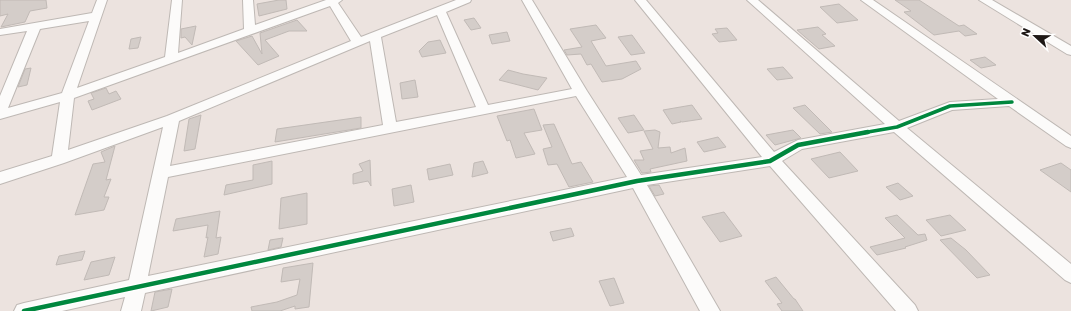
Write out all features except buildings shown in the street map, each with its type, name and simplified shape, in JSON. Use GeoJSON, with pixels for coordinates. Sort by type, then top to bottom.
{"type":"FeatureCollection","features":[{"type":"Feature","properties":{"kind":"street"},"geometry":{"type":"LineString","coordinates":[[59,159],[68,96],[102,0]]}},
{"type":"Feature","properties":{"kind":"street"},"geometry":{"type":"LineString","coordinates":[[171,59],[177,0]]}},
{"type":"Feature","properties":{"kind":"street"},"geometry":{"type":"LineString","coordinates":[[248,0],[250,31]]}},
{"type":"Feature","properties":{"kind":"street"},"geometry":{"type":"LineString","coordinates":[[0,178],[172,119],[358,42],[466,0]]}},
{"type":"Feature","properties":{"kind":"street"},"geometry":{"type":"LineString","coordinates":[[527,0],[580,91],[637,181],[710,311]]}},
{"type":"Feature","properties":{"kind":"street"},"geometry":{"type":"LineString","coordinates":[[640,0],[773,160],[908,311]]}},
{"type":"Feature","properties":{"kind":"street"},"geometry":{"type":"LineString","coordinates":[[752,0],[897,127],[1071,275]]}},
{"type":"Feature","properties":{"kind":"street"},"geometry":{"type":"LineString","coordinates":[[866,0],[1071,143]]}},
{"type":"Feature","properties":{"kind":"street"},"geometry":{"type":"LineString","coordinates":[[984,0],[1071,50]]}},
{"type":"Feature","properties":{"kind":"street"},"geometry":{"type":"LineString","coordinates":[[0,114],[68,96],[333,1],[358,42]]}},
{"type":"Feature","properties":{"kind":"street"},"geometry":{"type":"LineString","coordinates":[[440,10],[484,110]]}},
{"type":"Feature","properties":{"kind":"street"},"geometry":{"type":"LineString","coordinates":[[0,32],[96,16]]}},
{"type":"Feature","properties":{"kind":"street"},"geometry":{"type":"LineString","coordinates":[[0,114],[35,26]]}},
{"type":"Feature","properties":{"kind":"street"},"geometry":{"type":"LineString","coordinates":[[375,36],[390,127]]}},
{"type":"Feature","properties":{"kind":"street"},"geometry":{"type":"LineString","coordinates":[[160,173],[580,91]]}},
{"type":"Feature","properties":{"kind":"street"},"geometry":{"type":"LineString","coordinates":[[24,311],[637,181],[773,160],[786,150],[798,145],[897,127],[950,106],[1012,102]]}},
{"type":"Feature","properties":{"kind":"street"},"geometry":{"type":"LineString","coordinates":[[131,311],[172,119]]}},
{"type":"Feature","properties":{"kind":"cycle path"},"geometry":{"type":"LineString","coordinates":[[24,311],[637,181],[770,161],[798,145],[897,127],[950,106],[1012,102]]}}]}
